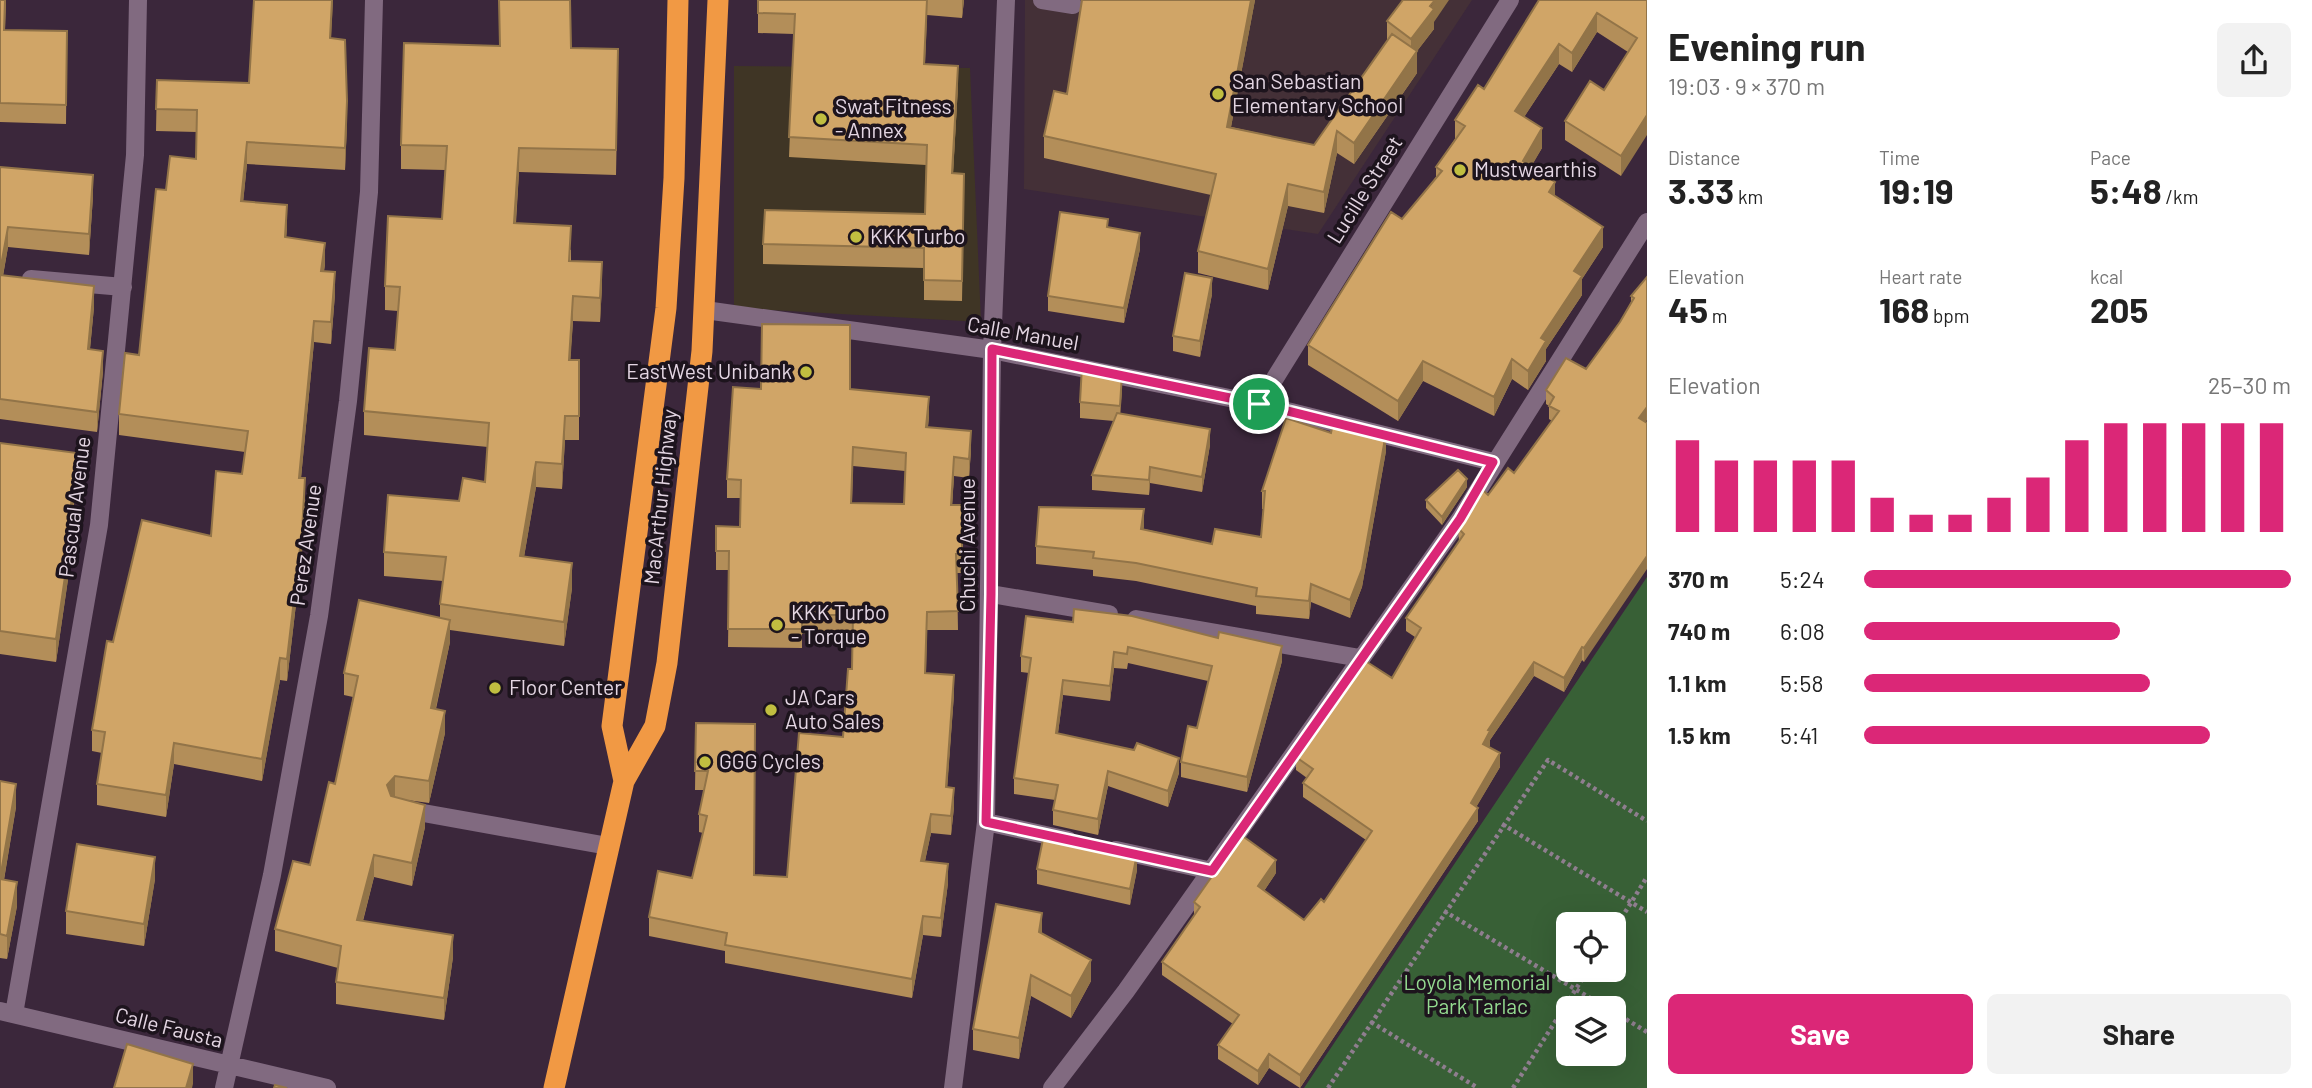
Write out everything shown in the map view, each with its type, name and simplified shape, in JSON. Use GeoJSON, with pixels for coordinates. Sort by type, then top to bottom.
{"type":"FeatureCollection","features":[{"type":"Feature","properties":{"kind":"highway","name":"MacArthur Highway"},"geometry":{"type":"LineString","coordinates":[[624,780],[612,726],[666,308],[674,178],[678,0]]}},
{"type":"Feature","properties":{"kind":"highway","name":"MacArthur Highway"},"geometry":{"type":"LineString","coordinates":[[554,1088],[624,780],[655,726],[667,663],[705,310],[719,0]]}},
{"type":"Feature","properties":{"kind":"street","name":"Pascual Avenue"},"geometry":{"type":"LineString","coordinates":[[7,1012],[99,525],[135,155],[138,0]]}},
{"type":"Feature","properties":{"kind":"street","name":"Perez Avenue"},"geometry":{"type":"LineString","coordinates":[[223,1088],[272,875],[319,616],[348,401],[369,192],[374,0]]}},
{"type":"Feature","properties":{"kind":"street","name":"Chuchi Avenue"},"geometry":{"type":"LineString","coordinates":[[953,1088],[986,822],[991,594],[992,349],[1006,0]]}},
{"type":"Feature","properties":{"kind":"street"},"geometry":{"type":"LineString","coordinates":[[1042,0],[1073,5]]}},
{"type":"Feature","properties":{"kind":"street","name":"Lucille Street"},"geometry":{"type":"LineString","coordinates":[[1259,404],[1510,0]]}},
{"type":"Feature","properties":{"kind":"street"},"geometry":{"type":"LineString","coordinates":[[1052,1088],[1212,871],[1460,519],[1493,462],[1647,222]]}},
{"type":"Feature","properties":{"kind":"street"},"geometry":{"type":"LineString","coordinates":[[31,279],[123,286]]}},
{"type":"Feature","properties":{"kind":"street","name":"Calle Manuel"},"geometry":{"type":"LineString","coordinates":[[705,310],[992,349],[1259,404],[1493,462]]}},
{"type":"Feature","properties":{"kind":"street"},"geometry":{"type":"LineString","coordinates":[[991,594],[1360,658]]}},
{"type":"Feature","properties":{"kind":"street"},"geometry":{"type":"LineString","coordinates":[[398,809],[608,846]]}},
{"type":"Feature","properties":{"kind":"street"},"geometry":{"type":"LineString","coordinates":[[986,822],[1212,871]]}},
{"type":"Feature","properties":{"kind":"street","name":"Calle Fausta"},"geometry":{"type":"LineString","coordinates":[[7,1012],[327,1088]]}},
{"type":"Feature","properties":{"kind":"path"},"geometry":{"type":"LineString","coordinates":[[1328,1088],[1502,824],[1548,760],[1647,821]]}},
{"type":"Feature","properties":{"kind":"path"},"geometry":{"type":"LineString","coordinates":[[1502,824],[1647,912]]}},
{"type":"Feature","properties":{"kind":"path"},"geometry":{"type":"LineString","coordinates":[[1625,912],[1647,877]]}},
{"type":"Feature","properties":{"kind":"path"},"geometry":{"type":"LineString","coordinates":[[1444,911],[1587,996]]}},
{"type":"Feature","properties":{"kind":"path"},"geometry":{"type":"LineString","coordinates":[[1513,1088],[1580,982]]}},
{"type":"Feature","properties":{"kind":"path"},"geometry":{"type":"LineString","coordinates":[[1626,1019],[1647,1032]]}},
{"type":"Feature","properties":{"kind":"path"},"geometry":{"type":"LineString","coordinates":[[1371,1022],[1478,1088]]}},
{"type":"Feature","properties":{"kind":"shaded area","name":"San Sebastian Elementary School"},"geometry":{"type":"Polygon","coordinates":[[[1025,0],[1472,0],[1318,234],[1024,189],[1025,0]]]}},
{"type":"Feature","properties":{"kind":"shaded area"},"geometry":{"type":"Polygon","coordinates":[[[734,66],[970,68],[981,322],[734,308],[734,66]]]}},
{"type":"Feature","properties":{"kind":"green space","name":"Loyola Memorial Park Tarlac"},"geometry":{"type":"Polygon","coordinates":[[[1647,577],[1647,1088],[1304,1088],[1647,577]]]}},
{"type":"Feature","properties":{"kind":"building"},"geometry":{"type":"Polygon","coordinates":[[[0,0],[5,0],[4,30],[67,31],[66,105],[0,103],[0,0]]]}},
{"type":"Feature","properties":{"kind":"building"},"geometry":{"type":"Polygon","coordinates":[[[254,0],[332,0],[330,38],[345,40],[345,148],[247,142],[241,201],[287,205],[285,237],[325,243],[321,271],[335,272],[331,322],[314,321],[299,478],[305,478],[302,531],[287,659],[280,658],[262,759],[174,743],[166,795],[97,784],[105,732],[92,730],[107,641],[113,642],[142,520],[211,536],[216,471],[242,474],[248,431],[119,414],[125,353],[139,355],[156,189],[166,190],[170,156],[196,159],[197,110],[156,109],[157,80],[249,83],[254,0]]]}},
{"type":"Feature","properties":{"kind":"building"},"geometry":{"type":"Polygon","coordinates":[[[499,0],[570,0],[571,48],[618,49],[616,150],[519,148],[514,223],[571,226],[569,261],[602,262],[600,298],[573,296],[569,360],[579,360],[579,416],[565,416],[562,464],[536,462],[520,556],[572,563],[564,622],[440,604],[446,557],[384,552],[388,495],[459,501],[463,478],[485,482],[489,423],[364,411],[369,348],[395,350],[400,287],[385,286],[388,216],[442,219],[447,146],[401,145],[404,43],[500,46],[499,0]]]}},
{"type":"Feature","properties":{"kind":"building"},"geometry":{"type":"Polygon","coordinates":[[[758,0],[927,0],[924,64],[958,66],[952,173],[964,174],[962,281],[924,280],[924,248],[763,244],[765,210],[925,214],[927,145],[789,137],[795,14],[758,13],[758,0]]]}},
{"type":"Feature","properties":{"kind":"building"},"geometry":{"type":"Polygon","coordinates":[[[1082,0],[1251,0],[1227,127],[1314,145],[1392,34],[1417,51],[1354,143],[1337,131],[1324,192],[1288,184],[1268,269],[1198,251],[1216,174],[1044,136],[1054,91],[1067,94],[1082,0]]]}},
{"type":"Feature","properties":{"kind":"building"},"geometry":{"type":"Polygon","coordinates":[[[1403,0],[1435,0],[1430,6],[1434,9],[1411,39],[1387,21],[1403,0]]]}},
{"type":"Feature","properties":{"kind":"building"},"geometry":{"type":"Polygon","coordinates":[[[1539,0],[1647,0],[1647,115],[1621,156],[1565,121],[1590,81],[1604,90],[1637,38],[1597,13],[1572,53],[1559,44],[1515,111],[1542,128],[1523,161],[1555,182],[1549,192],[1603,227],[1574,271],[1582,276],[1541,338],[1546,341],[1528,371],[1512,359],[1494,397],[1423,361],[1398,401],[1308,345],[1391,212],[1402,219],[1442,171],[1436,167],[1465,126],[1455,120],[1478,85],[1484,89],[1539,0]]]}},
{"type":"Feature","properties":{"kind":"building"},"geometry":{"type":"Polygon","coordinates":[[[0,167],[93,175],[89,234],[8,227],[0,271],[0,167]]]}},
{"type":"Feature","properties":{"kind":"building"},"geometry":{"type":"Polygon","coordinates":[[[1060,212],[1108,219],[1107,227],[1140,233],[1124,308],[1048,296],[1060,212]]]}},
{"type":"Feature","properties":{"kind":"building"},"geometry":{"type":"Polygon","coordinates":[[[1185,273],[1212,278],[1200,341],[1173,336],[1185,273]]]}},
{"type":"Feature","properties":{"kind":"building"},"geometry":{"type":"Polygon","coordinates":[[[0,275],[94,286],[88,349],[103,351],[97,412],[0,399],[0,275]]]}},
{"type":"Feature","properties":{"kind":"building"},"geometry":{"type":"Polygon","coordinates":[[[1647,277],[1647,407],[1639,418],[1647,423],[1647,556],[1584,648],[1582,647],[1564,678],[1534,662],[1488,730],[1490,731],[1483,744],[1500,753],[1471,803],[1478,808],[1300,1075],[1269,1054],[1258,1071],[1218,1045],[1239,1015],[1162,962],[1200,907],[1194,902],[1241,835],[1276,860],[1258,886],[1304,920],[1321,899],[1324,902],[1372,831],[1303,783],[1313,769],[1296,757],[1364,660],[1392,678],[1421,628],[1406,618],[1464,534],[1458,528],[1483,490],[1488,495],[1508,468],[1514,473],[1559,411],[1549,406],[1554,397],[1546,390],[1566,358],[1586,369],[1620,322],[1634,298],[1631,296],[1647,277]]]}},
{"type":"Feature","properties":{"kind":"building"},"geometry":{"type":"Polygon","coordinates":[[[762,324],[850,325],[850,389],[929,397],[926,427],[971,431],[969,459],[954,457],[951,505],[962,505],[962,554],[956,554],[958,611],[927,612],[925,673],[954,675],[946,787],[954,788],[951,816],[931,814],[921,861],[948,864],[941,918],[923,916],[912,979],[725,945],[727,933],[649,917],[658,871],[692,878],[707,816],[699,814],[708,771],[695,771],[696,723],[755,724],[754,875],[787,877],[799,733],[843,737],[848,669],[852,669],[853,615],[802,615],[802,629],[728,629],[729,551],[716,551],[716,526],[740,527],[741,480],[727,479],[733,387],[761,389],[762,324]],[[853,447],[851,503],[904,504],[906,453],[853,447]]]}},
{"type":"Feature","properties":{"kind":"building"},"geometry":{"type":"Polygon","coordinates":[[[1082,366],[1122,373],[1120,406],[1080,402],[1082,366]]]}},
{"type":"Feature","properties":{"kind":"building"},"geometry":{"type":"Polygon","coordinates":[[[1117,413],[1210,429],[1202,477],[1150,467],[1149,480],[1092,475],[1117,413]]]}},
{"type":"Feature","properties":{"kind":"building"},"geometry":{"type":"Polygon","coordinates":[[[1286,418],[1331,433],[1333,424],[1386,433],[1362,569],[1350,600],[1311,584],[1309,601],[1256,596],[1257,588],[1136,563],[1093,558],[1094,552],[1036,546],[1039,507],[1144,509],[1141,529],[1212,544],[1215,529],[1261,537],[1265,491],[1262,491],[1286,418]]]}},
{"type":"Feature","properties":{"kind":"building"},"geometry":{"type":"Polygon","coordinates":[[[0,443],[77,453],[70,514],[74,514],[56,639],[0,631],[0,443]]]}},
{"type":"Feature","properties":{"kind":"building"},"geometry":{"type":"Polygon","coordinates":[[[1458,470],[1467,479],[1442,517],[1426,500],[1458,470]]]}},
{"type":"Feature","properties":{"kind":"building"},"geometry":{"type":"Polygon","coordinates":[[[359,600],[450,620],[431,708],[445,711],[429,781],[395,776],[387,785],[391,796],[425,805],[412,863],[374,855],[357,920],[453,935],[444,998],[336,982],[341,946],[275,929],[293,861],[310,865],[329,782],[335,784],[358,676],[344,673],[359,600]]]}},
{"type":"Feature","properties":{"kind":"building"},"geometry":{"type":"Polygon","coordinates":[[[1074,609],[1132,616],[1218,638],[1219,632],[1282,646],[1247,777],[1181,762],[1188,726],[1197,728],[1212,666],[1128,647],[1127,654],[1114,652],[1110,686],[1063,680],[1056,733],[1134,750],[1137,743],[1179,758],[1168,791],[1108,771],[1098,819],[1053,810],[1058,785],[1014,778],[1031,658],[1021,656],[1026,616],[1073,622],[1074,609]]]}},
{"type":"Feature","properties":{"kind":"building"},"geometry":{"type":"Polygon","coordinates":[[[0,781],[16,784],[0,879],[0,781]]]}},
{"type":"Feature","properties":{"kind":"building"},"geometry":{"type":"Polygon","coordinates":[[[1048,832],[1137,854],[1130,889],[1037,869],[1044,834],[1048,832]]]}},
{"type":"Feature","properties":{"kind":"building"},"geometry":{"type":"Polygon","coordinates":[[[77,844],[155,857],[144,924],[66,911],[77,844]]]}},
{"type":"Feature","properties":{"kind":"building"},"geometry":{"type":"Polygon","coordinates":[[[0,879],[17,882],[7,936],[0,934],[0,879]]]}},
{"type":"Feature","properties":{"kind":"building"},"geometry":{"type":"Polygon","coordinates":[[[996,904],[1042,913],[1039,932],[1091,960],[1071,996],[1031,975],[1019,1038],[973,1029],[996,904]]]}},
{"type":"Feature","properties":{"kind":"building"},"geometry":{"type":"Polygon","coordinates":[[[127,1044],[193,1064],[186,1088],[114,1088],[127,1044]]]}},
{"type":"Feature","properties":{"kind":"place","name":"San Sebastian Elementary School"},"geometry":{"type":"Point","coordinates":[1218,94]}},
{"type":"Feature","properties":{"kind":"place","name":"Swat Fitness - Annex"},"geometry":{"type":"Point","coordinates":[821,119]}},
{"type":"Feature","properties":{"kind":"place","name":"Mustwearthis"},"geometry":{"type":"Point","coordinates":[1460,170]}},
{"type":"Feature","properties":{"kind":"place","name":"KKK Turbo"},"geometry":{"type":"Point","coordinates":[856,237]}},
{"type":"Feature","properties":{"kind":"place","name":"EastWest Unibank"},"geometry":{"type":"Point","coordinates":[806,372]}},
{"type":"Feature","properties":{"kind":"place","name":"KKK Turbo - Torque"},"geometry":{"type":"Point","coordinates":[777,625]}},
{"type":"Feature","properties":{"kind":"place","name":"Floor Center"},"geometry":{"type":"Point","coordinates":[495,688]}},
{"type":"Feature","properties":{"kind":"place","name":"JA Cars Auto Sales"},"geometry":{"type":"Point","coordinates":[771,710]}},
{"type":"Feature","properties":{"kind":"place","name":"GGG Cycles"},"geometry":{"type":"Point","coordinates":[705,762]}},
{"type":"Feature","properties":{"kind":"route"},"geometry":{"type":"LineString","coordinates":[[992,349],[1259,404],[1493,462],[1460,519],[1212,871],[986,822],[991,594],[992,349]]}}]}
